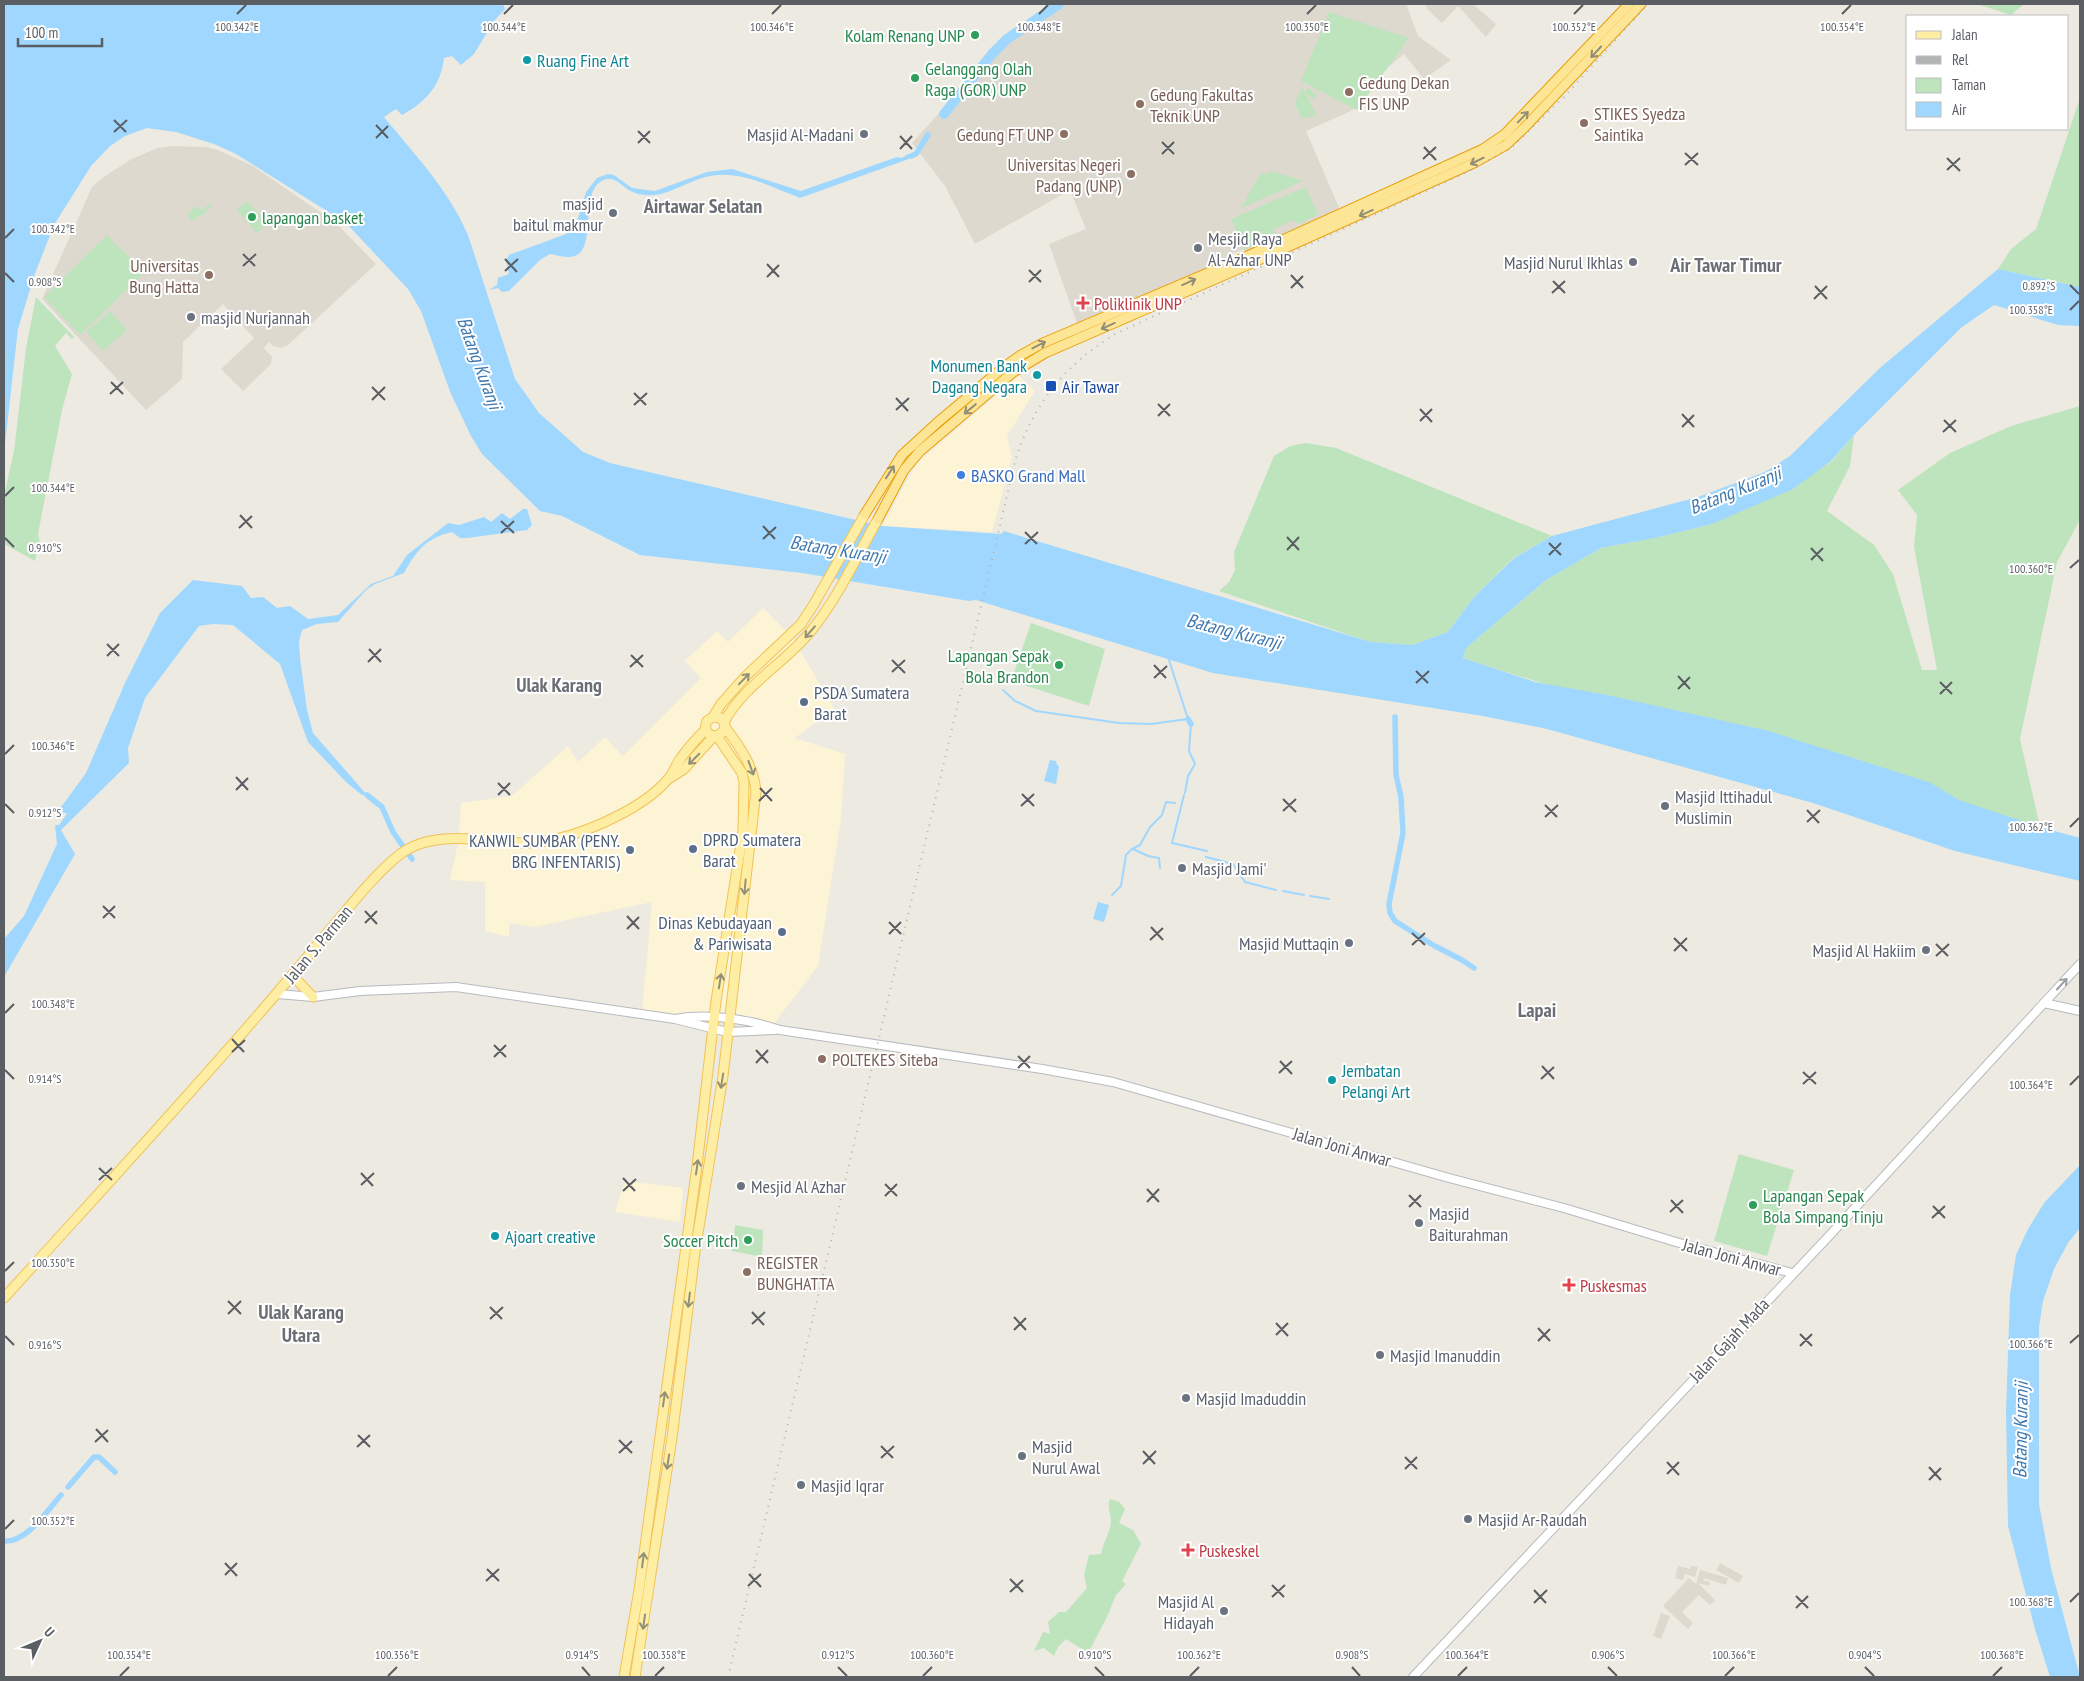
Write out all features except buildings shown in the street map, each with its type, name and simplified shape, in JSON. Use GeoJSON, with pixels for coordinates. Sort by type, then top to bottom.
{"type":"FeatureCollection","features":[{"type":"Feature","properties":{"kind":"highway"},"geometry":{"type":"LineString","coordinates":[[878,519],[911,460],[1012,373],[1045,353],[1311,232],[1410,193],[1488,156],[1506,145],[1629,4]]}},
{"type":"Feature","properties":{"kind":"highway"},"geometry":{"type":"LineString","coordinates":[[1311,232],[1406,183],[1474,154],[1496,142],[1546,99],[1641,4]]}},
{"type":"Feature","properties":{"kind":"highway"},"geometry":{"type":"LineString","coordinates":[[1406,183],[1410,193]]}},
{"type":"Feature","properties":{"kind":"highway"},"geometry":{"type":"LineString","coordinates":[[865,514],[902,455],[938,422],[1015,359],[1047,341],[1169,295]]}},
{"type":"Feature","properties":{"kind":"main road"},"geometry":{"type":"LineString","coordinates":[[624,1677],[639,1590],[714,1030],[714,1018],[744,821],[744,782],[742,773],[716,736],[709,734],[706,729],[707,721],[714,717],[721,704],[740,683],[801,624],[826,585],[865,514]]}},
{"type":"Feature","properties":{"kind":"main road"},"geometry":{"type":"LineString","coordinates":[[669,778],[684,769],[716,736],[722,733],[731,709],[745,693],[810,633],[837,592],[878,519]]}},
{"type":"Feature","properties":{"kind":"main road"},"geometry":{"type":"LineString","coordinates":[[635,1677],[673,1426],[695,1252],[723,1076],[756,792],[755,782],[747,759],[721,718],[714,717]]}},
{"type":"Feature","properties":{"kind":"main road","name":"Jalan S. Parman"},"geometry":{"type":"LineString","coordinates":[[4,1298],[277,994],[373,878],[401,853],[412,847],[434,841],[526,843],[555,839],[588,829],[632,808],[651,795],[669,778],[683,755],[706,729]]}},
{"type":"Feature","properties":{"kind":"main road","name":"Jalan Gajah Mada"},"geometry":{"type":"LineString","coordinates":[[1413,1677],[2080,964]]}},
{"type":"Feature","properties":{"kind":"main road"},"geometry":{"type":"LineString","coordinates":[[292,974],[313,997]]}},
{"type":"Feature","properties":{"kind":"main road"},"geometry":{"type":"LineString","coordinates":[[277,994],[313,997],[369,990],[456,987],[675,1019],[728,1032],[780,1030]]}},
{"type":"Feature","properties":{"kind":"main road"},"geometry":{"type":"LineString","coordinates":[[2044,1003],[2080,1011]]}},
{"type":"Feature","properties":{"kind":"main road"},"geometry":{"type":"LineString","coordinates":[[675,1019],[729,1019],[758,1023],[780,1030]]}},
{"type":"Feature","properties":{"kind":"main road","name":"Jalan Joni Anwar"},"geometry":{"type":"LineString","coordinates":[[780,1030],[1042,1069],[1113,1082],[1449,1178],[1559,1206],[1676,1242],[1792,1273]]}},
{"type":"Feature","properties":{"kind":"main road"},"geometry":{"type":"LineString","coordinates":[[661,1424],[673,1426]]}},
{"type":"Feature","properties":{"kind":"shaded area","name":"Universitas Negeri Padang (UNP)"},"geometry":{"type":"Polygon","coordinates":[[[1060,4],[1408,4],[1407,6],[1418,36],[1451,60],[1424,79],[1404,54],[1363,88],[1353,110],[1306,131],[1340,210],[1247,252],[1243,250],[1231,254],[1231,259],[1078,326],[1049,244],[1086,229],[1070,190],[975,244],[945,186],[912,143],[1002,44],[1060,4]]]}},
{"type":"Feature","properties":{"kind":"shaded area"},"geometry":{"type":"Polygon","coordinates":[[[1425,4],[1473,4],[1496,24],[1486,37],[1459,7],[1442,23],[1427,9],[1425,4]]]}},
{"type":"Feature","properties":{"kind":"shaded area","name":"Universitas Bung Hatta"},"geometry":{"type":"Polygon","coordinates":[[[174,146],[205,147],[218,150],[253,166],[336,223],[376,264],[288,345],[282,348],[273,346],[269,342],[264,348],[272,357],[271,364],[243,391],[221,369],[254,338],[223,304],[183,342],[182,379],[146,410],[42,299],[92,187],[102,178],[130,160],[157,148],[174,146]]]}},
{"type":"Feature","properties":{"kind":"shaded area"},"geometry":{"type":"Polygon","coordinates":[[[1019,376],[1035,391],[1007,436],[1012,457],[992,532],[882,526],[917,463],[1019,376]]]}},
{"type":"Feature","properties":{"kind":"shaded area"},"geometry":{"type":"Polygon","coordinates":[[[763,608],[793,638],[834,709],[795,738],[845,754],[841,819],[818,966],[773,1025],[642,1011],[652,902],[534,927],[509,923],[509,937],[485,931],[485,882],[450,880],[458,843],[461,803],[512,796],[568,746],[578,762],[605,737],[623,756],[701,678],[685,661],[717,631],[728,642],[763,608]]]}},
{"type":"Feature","properties":{"kind":"shaded area"},"geometry":{"type":"Polygon","coordinates":[[[625,1181],[683,1188],[680,1222],[615,1212],[625,1181]]]}},
{"type":"Feature","properties":{"kind":"shaded area"},"geometry":{"type":"Polygon","coordinates":[[[1720,1563],[1743,1576],[1739,1583],[1716,1570],[1720,1563]]]}},
{"type":"Feature","properties":{"kind":"shaded area"},"geometry":{"type":"Polygon","coordinates":[[[1678,1566],[1690,1569],[1691,1566],[1698,1567],[1695,1577],[1685,1574],[1683,1580],[1675,1578],[1678,1566]]]}},
{"type":"Feature","properties":{"kind":"shaded area"},"geometry":{"type":"Polygon","coordinates":[[[1700,1570],[1728,1578],[1726,1585],[1704,1578],[1703,1580],[1710,1582],[1709,1586],[1698,1583],[1715,1600],[1710,1605],[1699,1595],[1682,1612],[1693,1623],[1688,1629],[1663,1606],[1689,1578],[1696,1584],[1700,1570]]]}},
{"type":"Feature","properties":{"kind":"shaded area"},"geometry":{"type":"Polygon","coordinates":[[[1661,1613],[1670,1616],[1661,1639],[1653,1636],[1661,1613]]]}},
{"type":"Feature","properties":{"kind":"green space"},"geometry":{"type":"Polygon","coordinates":[[[1977,4],[2024,4],[2011,15],[1977,4]]]}},
{"type":"Feature","properties":{"kind":"green space"},"geometry":{"type":"Polygon","coordinates":[[[1329,12],[1409,38],[1357,110],[1301,81],[1329,12]]]}},
{"type":"Feature","properties":{"kind":"green space"},"geometry":{"type":"Polygon","coordinates":[[[1302,87],[1305,93],[1308,88],[1317,95],[1314,99],[1306,94],[1317,116],[1301,118],[1295,103],[1302,87]]]}},
{"type":"Feature","properties":{"kind":"green space"},"geometry":{"type":"Polygon","coordinates":[[[2080,98],[2080,287],[1998,269],[2011,249],[2036,229],[2080,98]]]}},
{"type":"Feature","properties":{"kind":"green space"},"geometry":{"type":"Polygon","coordinates":[[[1272,171],[1303,181],[1241,208],[1260,174],[1264,173],[1266,175],[1272,171]]]}},
{"type":"Feature","properties":{"kind":"green space"},"geometry":{"type":"Polygon","coordinates":[[[1306,187],[1318,215],[1298,224],[1293,220],[1274,229],[1275,235],[1244,250],[1231,219],[1306,187]]]}},
{"type":"Feature","properties":{"kind":"green space","name":"lapangan basket"},"geometry":{"type":"Polygon","coordinates":[[[247,201],[268,223],[257,233],[237,210],[247,201]]]}},
{"type":"Feature","properties":{"kind":"green space"},"geometry":{"type":"Polygon","coordinates":[[[210,203],[212,205],[204,214],[192,222],[187,215],[196,206],[202,211],[210,203]]]}},
{"type":"Feature","properties":{"kind":"green space"},"geometry":{"type":"Polygon","coordinates":[[[107,235],[144,273],[80,335],[44,297],[107,235]]]}},
{"type":"Feature","properties":{"kind":"green space"},"geometry":{"type":"Polygon","coordinates":[[[36,297],[74,337],[72,339],[66,333],[55,346],[72,374],[62,410],[38,534],[40,542],[35,561],[4,544],[4,495],[14,451],[26,348],[36,297]]]}},
{"type":"Feature","properties":{"kind":"green space"},"geometry":{"type":"Polygon","coordinates":[[[110,311],[127,330],[103,351],[86,332],[110,311]]]}},
{"type":"Feature","properties":{"kind":"green space"},"geometry":{"type":"Polygon","coordinates":[[[2080,406],[2080,520],[2057,562],[2020,739],[2040,827],[1896,783],[1535,681],[1463,658],[1466,648],[1546,580],[1601,548],[1655,538],[1712,524],[1830,463],[1854,435],[1850,466],[1827,511],[1874,545],[1893,574],[1922,670],[1937,670],[1914,547],[1917,515],[1898,490],[1950,453],[2011,426],[2080,406]]]}},
{"type":"Feature","properties":{"kind":"green space"},"geometry":{"type":"Polygon","coordinates":[[[1306,443],[1336,448],[1552,536],[1513,558],[1474,597],[1448,632],[1412,645],[1370,642],[1219,591],[1229,582],[1235,570],[1234,552],[1274,456],[1290,446],[1306,443]]]}},
{"type":"Feature","properties":{"kind":"green space","name":"Lapangan Sepak Bola Brandon"},"geometry":{"type":"Polygon","coordinates":[[[1031,623],[1105,649],[1089,706],[1011,681],[1031,623]]]}},
{"type":"Feature","properties":{"kind":"green space","name":"Lapangan Sepak Bola Simpang Tinju"},"geometry":{"type":"Polygon","coordinates":[[[1739,1154],[1794,1170],[1767,1256],[1714,1241],[1739,1154]]]}},
{"type":"Feature","properties":{"kind":"green space","name":"Soccer Pitch"},"geometry":{"type":"Polygon","coordinates":[[[735,1225],[763,1230],[762,1257],[732,1251],[735,1225]]]}},
{"type":"Feature","properties":{"kind":"green space"},"geometry":{"type":"Polygon","coordinates":[[[1110,1499],[1119,1502],[1125,1509],[1119,1523],[1133,1530],[1141,1544],[1122,1581],[1126,1584],[1116,1595],[1088,1653],[1066,1639],[1058,1647],[1054,1656],[1044,1648],[1034,1651],[1043,1632],[1050,1634],[1048,1622],[1059,1612],[1066,1612],[1087,1588],[1084,1575],[1089,1555],[1101,1554],[1110,1528],[1110,1499]]]}},
{"type":"Feature","properties":{"kind":"water","name":"Batang Kuranji"},"geometry":{"type":"Polygon","coordinates":[[[4,4],[503,4],[505,9],[494,21],[474,54],[461,65],[452,56],[444,58],[440,76],[431,92],[425,98],[402,115],[396,109],[384,117],[441,188],[468,235],[515,379],[539,413],[583,452],[610,463],[882,526],[1001,534],[1004,531],[1371,642],[1412,645],[1448,632],[1474,597],[1514,558],[1552,536],[1698,497],[1765,472],[1790,456],[1881,367],[1998,269],[2080,287],[2080,326],[2058,325],[1994,305],[1962,327],[1854,435],[1830,462],[1793,489],[1712,524],[1655,538],[1601,548],[1546,580],[1466,648],[1463,658],[1535,682],[1607,695],[1769,731],[1931,783],[1959,800],[2080,838],[2080,881],[1955,851],[1813,803],[1547,729],[1483,716],[1213,673],[976,600],[969,601],[802,573],[640,555],[562,516],[540,511],[482,454],[471,436],[451,394],[421,311],[408,289],[346,223],[236,154],[214,144],[176,132],[147,128],[125,136],[110,146],[91,166],[54,225],[34,276],[18,329],[4,453],[4,4]]]}},
{"type":"Feature","properties":{"kind":"water"},"geometry":{"type":"Polygon","coordinates":[[[908,154],[917,156],[800,198],[764,183],[740,176],[715,175],[702,178],[668,192],[654,195],[636,193],[613,179],[605,179],[594,190],[590,200],[587,237],[584,247],[578,254],[569,257],[550,254],[540,260],[509,291],[502,292],[498,288],[489,290],[497,285],[498,278],[509,274],[506,260],[509,255],[566,234],[576,225],[586,192],[597,178],[608,174],[614,175],[632,188],[655,191],[707,172],[732,169],[801,191],[897,157],[902,158],[908,154]]]}},
{"type":"Feature","properties":{"kind":"water"},"geometry":{"type":"Polygon","coordinates":[[[523,509],[527,509],[532,525],[527,530],[467,538],[460,538],[452,532],[435,538],[423,546],[404,573],[375,584],[366,590],[338,622],[317,624],[302,630],[299,641],[300,658],[307,710],[313,733],[367,795],[362,795],[346,782],[308,742],[280,664],[233,625],[213,624],[199,626],[145,698],[128,748],[129,763],[61,830],[75,854],[4,977],[4,939],[24,916],[57,844],[55,825],[59,825],[67,814],[59,810],[86,773],[125,683],[160,613],[193,580],[242,586],[251,598],[263,597],[277,608],[290,606],[308,619],[338,615],[371,584],[393,576],[407,555],[448,523],[459,525],[484,517],[491,522],[502,513],[510,519],[523,509]]]}},
{"type":"Feature","properties":{"kind":"water"},"geometry":{"type":"Polygon","coordinates":[[[1050,760],[1056,761],[1059,766],[1056,784],[1044,781],[1050,760]]]}},
{"type":"Feature","properties":{"kind":"water"},"geometry":{"type":"Polygon","coordinates":[[[1098,902],[1109,905],[1104,922],[1093,919],[1098,902]]]}},
{"type":"Feature","properties":{"kind":"water","name":"Batang Kuranji"},"geometry":{"type":"Polygon","coordinates":[[[2080,1165],[2080,1228],[2068,1243],[2054,1269],[2043,1301],[2039,1327],[2039,1504],[2051,1568],[2080,1677],[2050,1677],[2035,1629],[2008,1526],[2006,1412],[2010,1295],[2016,1255],[2028,1229],[2044,1203],[2080,1165]]]}},
{"type":"Feature","properties":{"kind":"waterway"},"geometry":{"type":"LineString","coordinates":[[944,114],[992,54],[1007,39],[1059,4]]}},
{"type":"Feature","properties":{"kind":"waterway"},"geometry":{"type":"LineString","coordinates":[[911,156],[916,154],[928,135]]}},
{"type":"Feature","properties":{"kind":"waterway"},"geometry":{"type":"LineString","coordinates":[[1003,690],[1015,701],[1036,711],[1119,723],[1151,724],[1188,719],[1168,657]]}},
{"type":"Feature","properties":{"kind":"waterway"},"geometry":{"type":"LineString","coordinates":[[1395,717],[1396,775],[1401,797],[1403,833],[1389,904],[1390,913],[1395,921],[1474,968]]}},
{"type":"Feature","properties":{"kind":"waterway"},"geometry":{"type":"LineString","coordinates":[[1188,719],[1191,724]]}},
{"type":"Feature","properties":{"kind":"waterway"},"geometry":{"type":"LineString","coordinates":[[1185,793],[1188,776],[1195,764],[1189,751],[1191,724]]}},
{"type":"Feature","properties":{"kind":"waterway"},"geometry":{"type":"LineString","coordinates":[[367,795],[382,807],[393,832],[412,859]]}},
{"type":"Feature","properties":{"kind":"waterway"},"geometry":{"type":"LineString","coordinates":[[1184,795],[1172,843],[1207,851]]}},
{"type":"Feature","properties":{"kind":"waterway"},"geometry":{"type":"LineString","coordinates":[[1112,895],[1121,886],[1126,855],[1140,845],[1150,827],[1162,815],[1166,802],[1175,803]]}},
{"type":"Feature","properties":{"kind":"waterway"},"geometry":{"type":"LineString","coordinates":[[1133,849],[1148,856],[1159,858],[1160,868]]}},
{"type":"Feature","properties":{"kind":"waterway"},"geometry":{"type":"LineString","coordinates":[[1206,857],[1233,864],[1245,882],[1276,890]]}},
{"type":"Feature","properties":{"kind":"waterway"},"geometry":{"type":"LineString","coordinates":[[1283,891],[1304,895]]}},
{"type":"Feature","properties":{"kind":"waterway"},"geometry":{"type":"LineString","coordinates":[[1310,896],[1329,899]]}},
{"type":"Feature","properties":{"kind":"waterway"},"geometry":{"type":"LineString","coordinates":[[68,1487],[94,1457],[99,1457],[115,1472]]}},
{"type":"Feature","properties":{"kind":"waterway"},"geometry":{"type":"LineString","coordinates":[[4,1541],[12,1540],[28,1532],[61,1495]]}},
{"type":"Feature","properties":{"kind":"railway"},"geometry":{"type":"LineString","coordinates":[[728,1677],[1016,458],[1032,420],[1042,403],[1066,372],[1097,346],[1115,334],[1465,173],[1511,148],[1564,97],[1648,4]]}},
{"type":"Feature","properties":{"kind":"place","name":"Kolam Renang UNP"},"geometry":{"type":"Point","coordinates":[975,35]}},
{"type":"Feature","properties":{"kind":"place","name":"Ruang Fine Art"},"geometry":{"type":"Point","coordinates":[527,60]}},
{"type":"Feature","properties":{"kind":"place","name":"Gelanggang Olah Raga (GOR) UNP"},"geometry":{"type":"Point","coordinates":[915,78]}},
{"type":"Feature","properties":{"kind":"place","name":"Gedung Dekan FIS UNP"},"geometry":{"type":"Point","coordinates":[1349,92]}},
{"type":"Feature","properties":{"kind":"place","name":"Gedung Fakultas Teknik UNP"},"geometry":{"type":"Point","coordinates":[1140,104]}},
{"type":"Feature","properties":{"kind":"place","name":"STIKES Syedza Saintika"},"geometry":{"type":"Point","coordinates":[1584,123]}},
{"type":"Feature","properties":{"kind":"place","name":"Masjid Al-Madani"},"geometry":{"type":"Point","coordinates":[864,134]}},
{"type":"Feature","properties":{"kind":"place","name":"Gedung FT UNP"},"geometry":{"type":"Point","coordinates":[1064,134]}},
{"type":"Feature","properties":{"kind":"place","name":"Universitas Negeri Padang (UNP)"},"geometry":{"type":"Point","coordinates":[1131,174]}},
{"type":"Feature","properties":{"kind":"place","name":"masjid baitul makmur"},"geometry":{"type":"Point","coordinates":[613,213]}},
{"type":"Feature","properties":{"kind":"place","name":"lapangan basket"},"geometry":{"type":"Point","coordinates":[252,217]}},
{"type":"Feature","properties":{"kind":"place","name":"Mesjid Raya Al-Azhar UNP"},"geometry":{"type":"Point","coordinates":[1198,248]}},
{"type":"Feature","properties":{"kind":"place","name":"Masjid Nurul Ikhlas"},"geometry":{"type":"Point","coordinates":[1633,262]}},
{"type":"Feature","properties":{"kind":"place","name":"Universitas Bung Hatta"},"geometry":{"type":"Point","coordinates":[209,275]}},
{"type":"Feature","properties":{"kind":"place","name":"Poliklinik UNP"},"geometry":{"type":"Point","coordinates":[1083,303]}},
{"type":"Feature","properties":{"kind":"place","name":"masjid Nurjannah"},"geometry":{"type":"Point","coordinates":[191,317]}},
{"type":"Feature","properties":{"kind":"place","name":"Monumen Bank Dagang Negara"},"geometry":{"type":"Point","coordinates":[1037,375]}},
{"type":"Feature","properties":{"kind":"place","name":"Air Tawar"},"geometry":{"type":"Point","coordinates":[1051,386]}},
{"type":"Feature","properties":{"kind":"place","name":"BASKO Grand Mall"},"geometry":{"type":"Point","coordinates":[961,475]}},
{"type":"Feature","properties":{"kind":"place","name":"Lapangan Sepak Bola Brandon"},"geometry":{"type":"Point","coordinates":[1059,665]}},
{"type":"Feature","properties":{"kind":"place","name":"PSDA Sumatera Barat"},"geometry":{"type":"Point","coordinates":[804,702]}},
{"type":"Feature","properties":{"kind":"place","name":"Masjid Ittihadul Muslimin"},"geometry":{"type":"Point","coordinates":[1665,806]}},
{"type":"Feature","properties":{"kind":"place","name":"DPRD Sumatera Barat"},"geometry":{"type":"Point","coordinates":[693,849]}},
{"type":"Feature","properties":{"kind":"place","name":"KANWIL SUMBAR (PENY. BRG INFENTARIS)"},"geometry":{"type":"Point","coordinates":[630,850]}},
{"type":"Feature","properties":{"kind":"place","name":"Masjid Jami'"},"geometry":{"type":"Point","coordinates":[1182,868]}},
{"type":"Feature","properties":{"kind":"place","name":"Dinas Kebudayaan & Pariwisata"},"geometry":{"type":"Point","coordinates":[782,932]}},
{"type":"Feature","properties":{"kind":"place","name":"Masjid Muttaqin"},"geometry":{"type":"Point","coordinates":[1349,943]}},
{"type":"Feature","properties":{"kind":"place","name":"Masjid Al Hakiim"},"geometry":{"type":"Point","coordinates":[1926,950]}},
{"type":"Feature","properties":{"kind":"place","name":"POLTEKES Siteba"},"geometry":{"type":"Point","coordinates":[822,1059]}},
{"type":"Feature","properties":{"kind":"place","name":"Jembatan Pelangi Art"},"geometry":{"type":"Point","coordinates":[1332,1080]}},
{"type":"Feature","properties":{"kind":"place","name":"Mesjid Al Azhar"},"geometry":{"type":"Point","coordinates":[741,1186]}},
{"type":"Feature","properties":{"kind":"place","name":"Lapangan Sepak Bola Simpang Tinju"},"geometry":{"type":"Point","coordinates":[1753,1205]}},
{"type":"Feature","properties":{"kind":"place","name":"Masjid Baiturahman"},"geometry":{"type":"Point","coordinates":[1419,1223]}},
{"type":"Feature","properties":{"kind":"place","name":"Ajoart creative"},"geometry":{"type":"Point","coordinates":[495,1236]}},
{"type":"Feature","properties":{"kind":"place","name":"Soccer Pitch"},"geometry":{"type":"Point","coordinates":[748,1240]}},
{"type":"Feature","properties":{"kind":"place","name":"REGISTER BUNGHATTA"},"geometry":{"type":"Point","coordinates":[747,1272]}},
{"type":"Feature","properties":{"kind":"place","name":"Puskesmas"},"geometry":{"type":"Point","coordinates":[1569,1285]}},
{"type":"Feature","properties":{"kind":"place","name":"Masjid Imanuddin"},"geometry":{"type":"Point","coordinates":[1380,1355]}},
{"type":"Feature","properties":{"kind":"place","name":"Masjid Imaduddin"},"geometry":{"type":"Point","coordinates":[1186,1398]}},
{"type":"Feature","properties":{"kind":"place","name":"Masjid Nurul Awal"},"geometry":{"type":"Point","coordinates":[1022,1456]}},
{"type":"Feature","properties":{"kind":"place","name":"Masjid Iqrar"},"geometry":{"type":"Point","coordinates":[801,1485]}},
{"type":"Feature","properties":{"kind":"place","name":"Masjid Ar-Raudah"},"geometry":{"type":"Point","coordinates":[1468,1519]}},
{"type":"Feature","properties":{"kind":"place","name":"Puskeskel"},"geometry":{"type":"Point","coordinates":[1188,1550]}},
{"type":"Feature","properties":{"kind":"place","name":"Masjid Al Hidayah"},"geometry":{"type":"Point","coordinates":[1224,1611]}},
{"type":"Feature","properties":{"kind":"district","name":"Airtawar Selatan"},"geometry":{"type":"Point","coordinates":[703,206]}},
{"type":"Feature","properties":{"kind":"district","name":"Air Tawar Timur"},"geometry":{"type":"Point","coordinates":[1726,265]}},
{"type":"Feature","properties":{"kind":"district","name":"Ulak Karang"},"geometry":{"type":"Point","coordinates":[559,685]}},
{"type":"Feature","properties":{"kind":"district","name":"Lapai"},"geometry":{"type":"Point","coordinates":[1537,1010]}},
{"type":"Feature","properties":{"kind":"district","name":"Ulak Karang Utara"},"geometry":{"type":"Point","coordinates":[301,1324]}}]}
